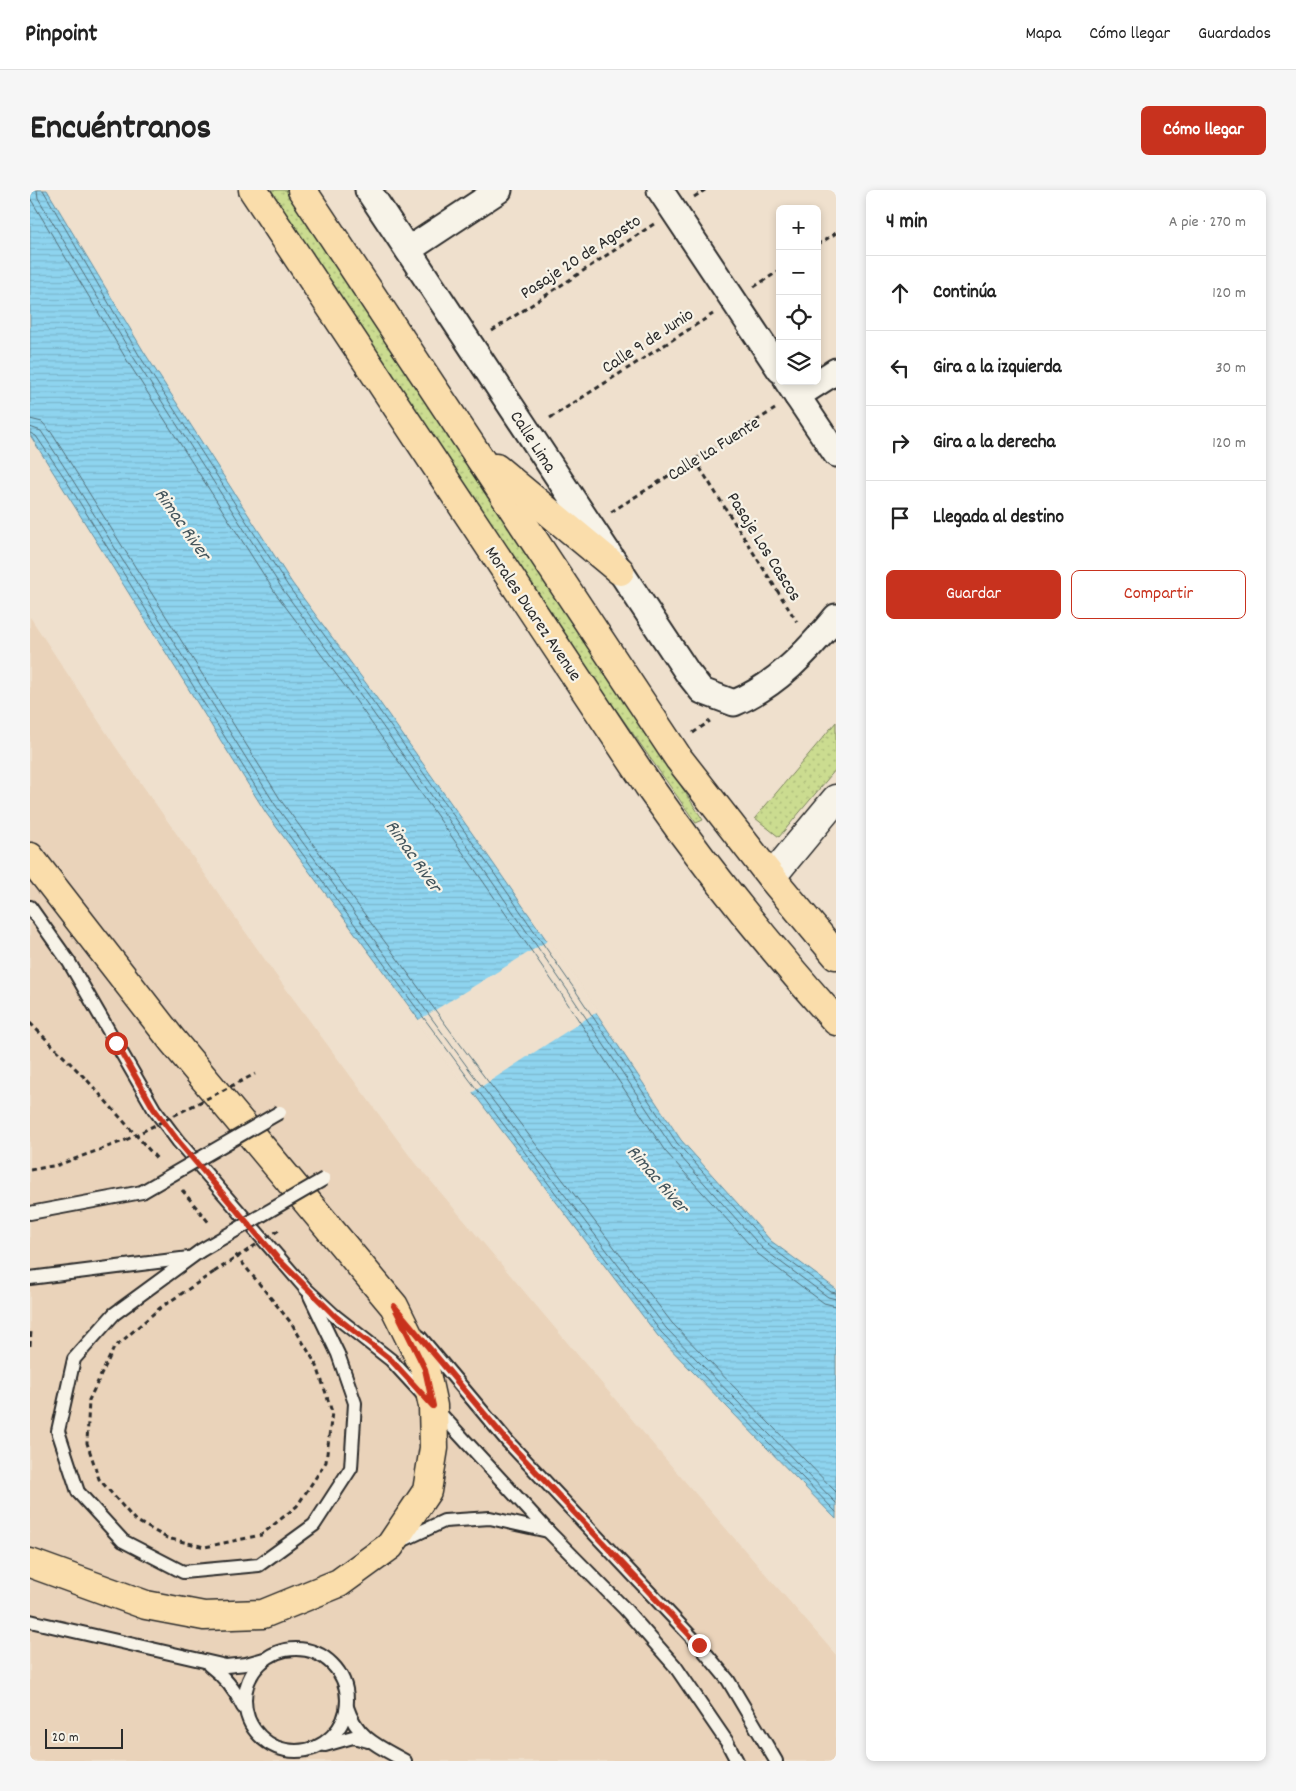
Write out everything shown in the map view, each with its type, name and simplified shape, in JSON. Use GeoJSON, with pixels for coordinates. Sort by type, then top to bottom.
{"type":"FeatureCollection","features":[{"type":"Feature","properties":{"kind":"main road","name":"Morales Duarez Avenue"},"geometry":{"type":"LineString","coordinates":[[253,190],[687,840],[742,912],[836,1021]]}},
{"type":"Feature","properties":{"kind":"main road"},"geometry":{"type":"LineString","coordinates":[[302,190],[672,749],[725,820],[836,955]]}},
{"type":"Feature","properties":{"kind":"main road"},"geometry":{"type":"LineString","coordinates":[[474,450],[620,571]]}},
{"type":"Feature","properties":{"kind":"main road"},"geometry":{"type":"LineString","coordinates":[[778,868],[836,799]]}},
{"type":"Feature","properties":{"kind":"main road"},"geometry":{"type":"LineString","coordinates":[[30,857],[172,1040],[394,1306],[425,1369],[433,1406],[434,1448],[427,1491],[390,1546],[339,1583],[263,1614],[204,1616],[146,1605],[30,1563]]}},
{"type":"Feature","properties":{"kind":"street","name":"Calle Lima"},"geometry":{"type":"LineString","coordinates":[[368,190],[687,672],[702,691],[734,703]]}},
{"type":"Feature","properties":{"kind":"street"},"geometry":{"type":"LineString","coordinates":[[408,250],[500,190]]}},
{"type":"Feature","properties":{"kind":"street"},"geometry":{"type":"LineString","coordinates":[[660,190],[776,364]]}},
{"type":"Feature","properties":{"kind":"street"},"geometry":{"type":"LineString","coordinates":[[836,371],[792,388],[836,454]]}},
{"type":"Feature","properties":{"kind":"street"},"geometry":{"type":"LineString","coordinates":[[734,703],[766,686],[812,646],[836,617]]}},
{"type":"Feature","properties":{"kind":"lane"},"geometry":{"type":"LineString","coordinates":[[30,907],[69,962],[154,1109],[178,1141],[306,1289],[391,1360],[548,1531],[625,1609],[675,1666],[727,1742],[737,1761]]}},
{"type":"Feature","properties":{"kind":"lane"},"geometry":{"type":"LineString","coordinates":[[30,1213],[142,1192],[280,1112]]}},
{"type":"Feature","properties":{"kind":"lane"},"geometry":{"type":"LineString","coordinates":[[306,1289],[338,1354],[355,1403],[351,1468],[314,1525],[258,1565],[183,1572],[123,1542],[78,1492],[58,1431],[74,1359],[114,1314],[196,1255],[324,1179]]}},
{"type":"Feature","properties":{"kind":"lane"},"geometry":{"type":"LineString","coordinates":[[30,1278],[196,1255]]}},
{"type":"Feature","properties":{"kind":"lane"},"geometry":{"type":"LineString","coordinates":[[394,1306],[508,1442],[699,1645],[728,1680],[776,1761]]}},
{"type":"Feature","properties":{"kind":"lane"},"geometry":{"type":"LineString","coordinates":[[390,1546],[444,1521],[490,1518],[548,1531]]}},
{"type":"Feature","properties":{"kind":"lane"},"geometry":{"type":"LineString","coordinates":[[30,1621],[226,1666],[246,1664],[281,1651],[298,1649],[314,1652],[329,1661],[340,1674],[347,1690],[347,1706],[339,1730],[321,1746]]}},
{"type":"Feature","properties":{"kind":"lane"},"geometry":{"type":"LineString","coordinates":[[248,1720],[244,1703],[246,1686],[254,1670],[266,1658]]}},
{"type":"Feature","properties":{"kind":"lane"},"geometry":{"type":"LineString","coordinates":[[207,1663],[226,1678],[236,1692],[248,1720],[264,1741],[276,1748],[299,1752]]}},
{"type":"Feature","properties":{"kind":"lane"},"geometry":{"type":"LineString","coordinates":[[347,1706],[357,1730],[371,1742],[405,1761]]}},
{"type":"Feature","properties":{"kind":"lane"},"geometry":{"type":"LineString","coordinates":[[287,1761],[299,1752],[353,1737],[371,1742]]}},
{"type":"Feature","properties":{"kind":"lane"},"geometry":{"type":"LineString","coordinates":[[276,1748],[280,1761]]}},
{"type":"Feature","properties":{"kind":"path","name":"Pasaje 20 de Agosto"},"geometry":{"type":"LineString","coordinates":[[471,345],[705,190]]}},
{"type":"Feature","properties":{"kind":"path"},"geometry":{"type":"LineString","coordinates":[[821,242],[836,233]]}},
{"type":"Feature","properties":{"kind":"path","name":"Calle 9 de Junio"},"geometry":{"type":"LineString","coordinates":[[528,432],[776,273]]}},
{"type":"Feature","properties":{"kind":"path","name":"Calle La Fuente"},"geometry":{"type":"LineString","coordinates":[[590,526],[695,460],[792,388]]}},
{"type":"Feature","properties":{"kind":"path","name":"Pasaje Los Cascos"},"geometry":{"type":"LineString","coordinates":[[695,460],[812,646]]}},
{"type":"Feature","properties":{"kind":"path"},"geometry":{"type":"LineString","coordinates":[[672,749],[734,703]]}},
{"type":"Feature","properties":{"kind":"path"},"geometry":{"type":"LineString","coordinates":[[30,1023],[88,1080],[162,1165]]}},
{"type":"Feature","properties":{"kind":"path"},"geometry":{"type":"LineString","coordinates":[[30,1170],[58,1165],[126,1140],[255,1074]]}},
{"type":"Feature","properties":{"kind":"path"},"geometry":{"type":"LineString","coordinates":[[180,1188],[211,1225]]}},
{"type":"Feature","properties":{"kind":"path"},"geometry":{"type":"LineString","coordinates":[[229,1248],[292,1324],[317,1366],[332,1412],[326,1462],[298,1506],[261,1535],[205,1546],[167,1538],[135,1520],[99,1479],[87,1443],[89,1400],[114,1348],[160,1308],[214,1272],[288,1225]]}},
{"type":"Feature","properties":{"kind":"path"},"geometry":{"type":"LineString","coordinates":[[30,1346],[32,1331]]}},
{"type":"Feature","properties":{"kind":"shaded area"},"geometry":{"type":"Polygon","coordinates":[[[30,617],[117,749],[275,974],[409,1155],[668,1462],[836,1655],[836,1761],[30,1761],[30,617]]]}},
{"type":"Feature","properties":{"kind":"green space"},"geometry":{"type":"Polygon","coordinates":[[[265,190],[296,190],[703,820],[696,823],[521,575],[265,190]]]}},
{"type":"Feature","properties":{"kind":"green space"},"geometry":{"type":"Polygon","coordinates":[[[836,722],[836,769],[779,837],[755,818],[836,722]]]}},
{"type":"Feature","properties":{"kind":"water","name":"Rimac River"},"geometry":{"type":"Polygon","coordinates":[[[30,190],[47,190],[144,352],[292,583],[371,690],[486,853],[577,984],[681,1140],[771,1241],[836,1289],[836,1519],[658,1336],[465,1082],[266,813],[30,435],[30,190]]]}},
{"type":"Feature","properties":{"kind":"pier"},"geometry":{"type":"Polygon","coordinates":[[[549,940],[598,1011],[470,1094],[417,1021],[549,940]]]}},
{"type":"Feature","properties":{"kind":"route"},"geometry":{"type":"LineString","coordinates":[[116,1043],[154,1109],[178,1141],[278,1259],[306,1289],[335,1316],[391,1360],[433,1406],[425,1369],[394,1306],[508,1442],[699,1645]]}}]}
